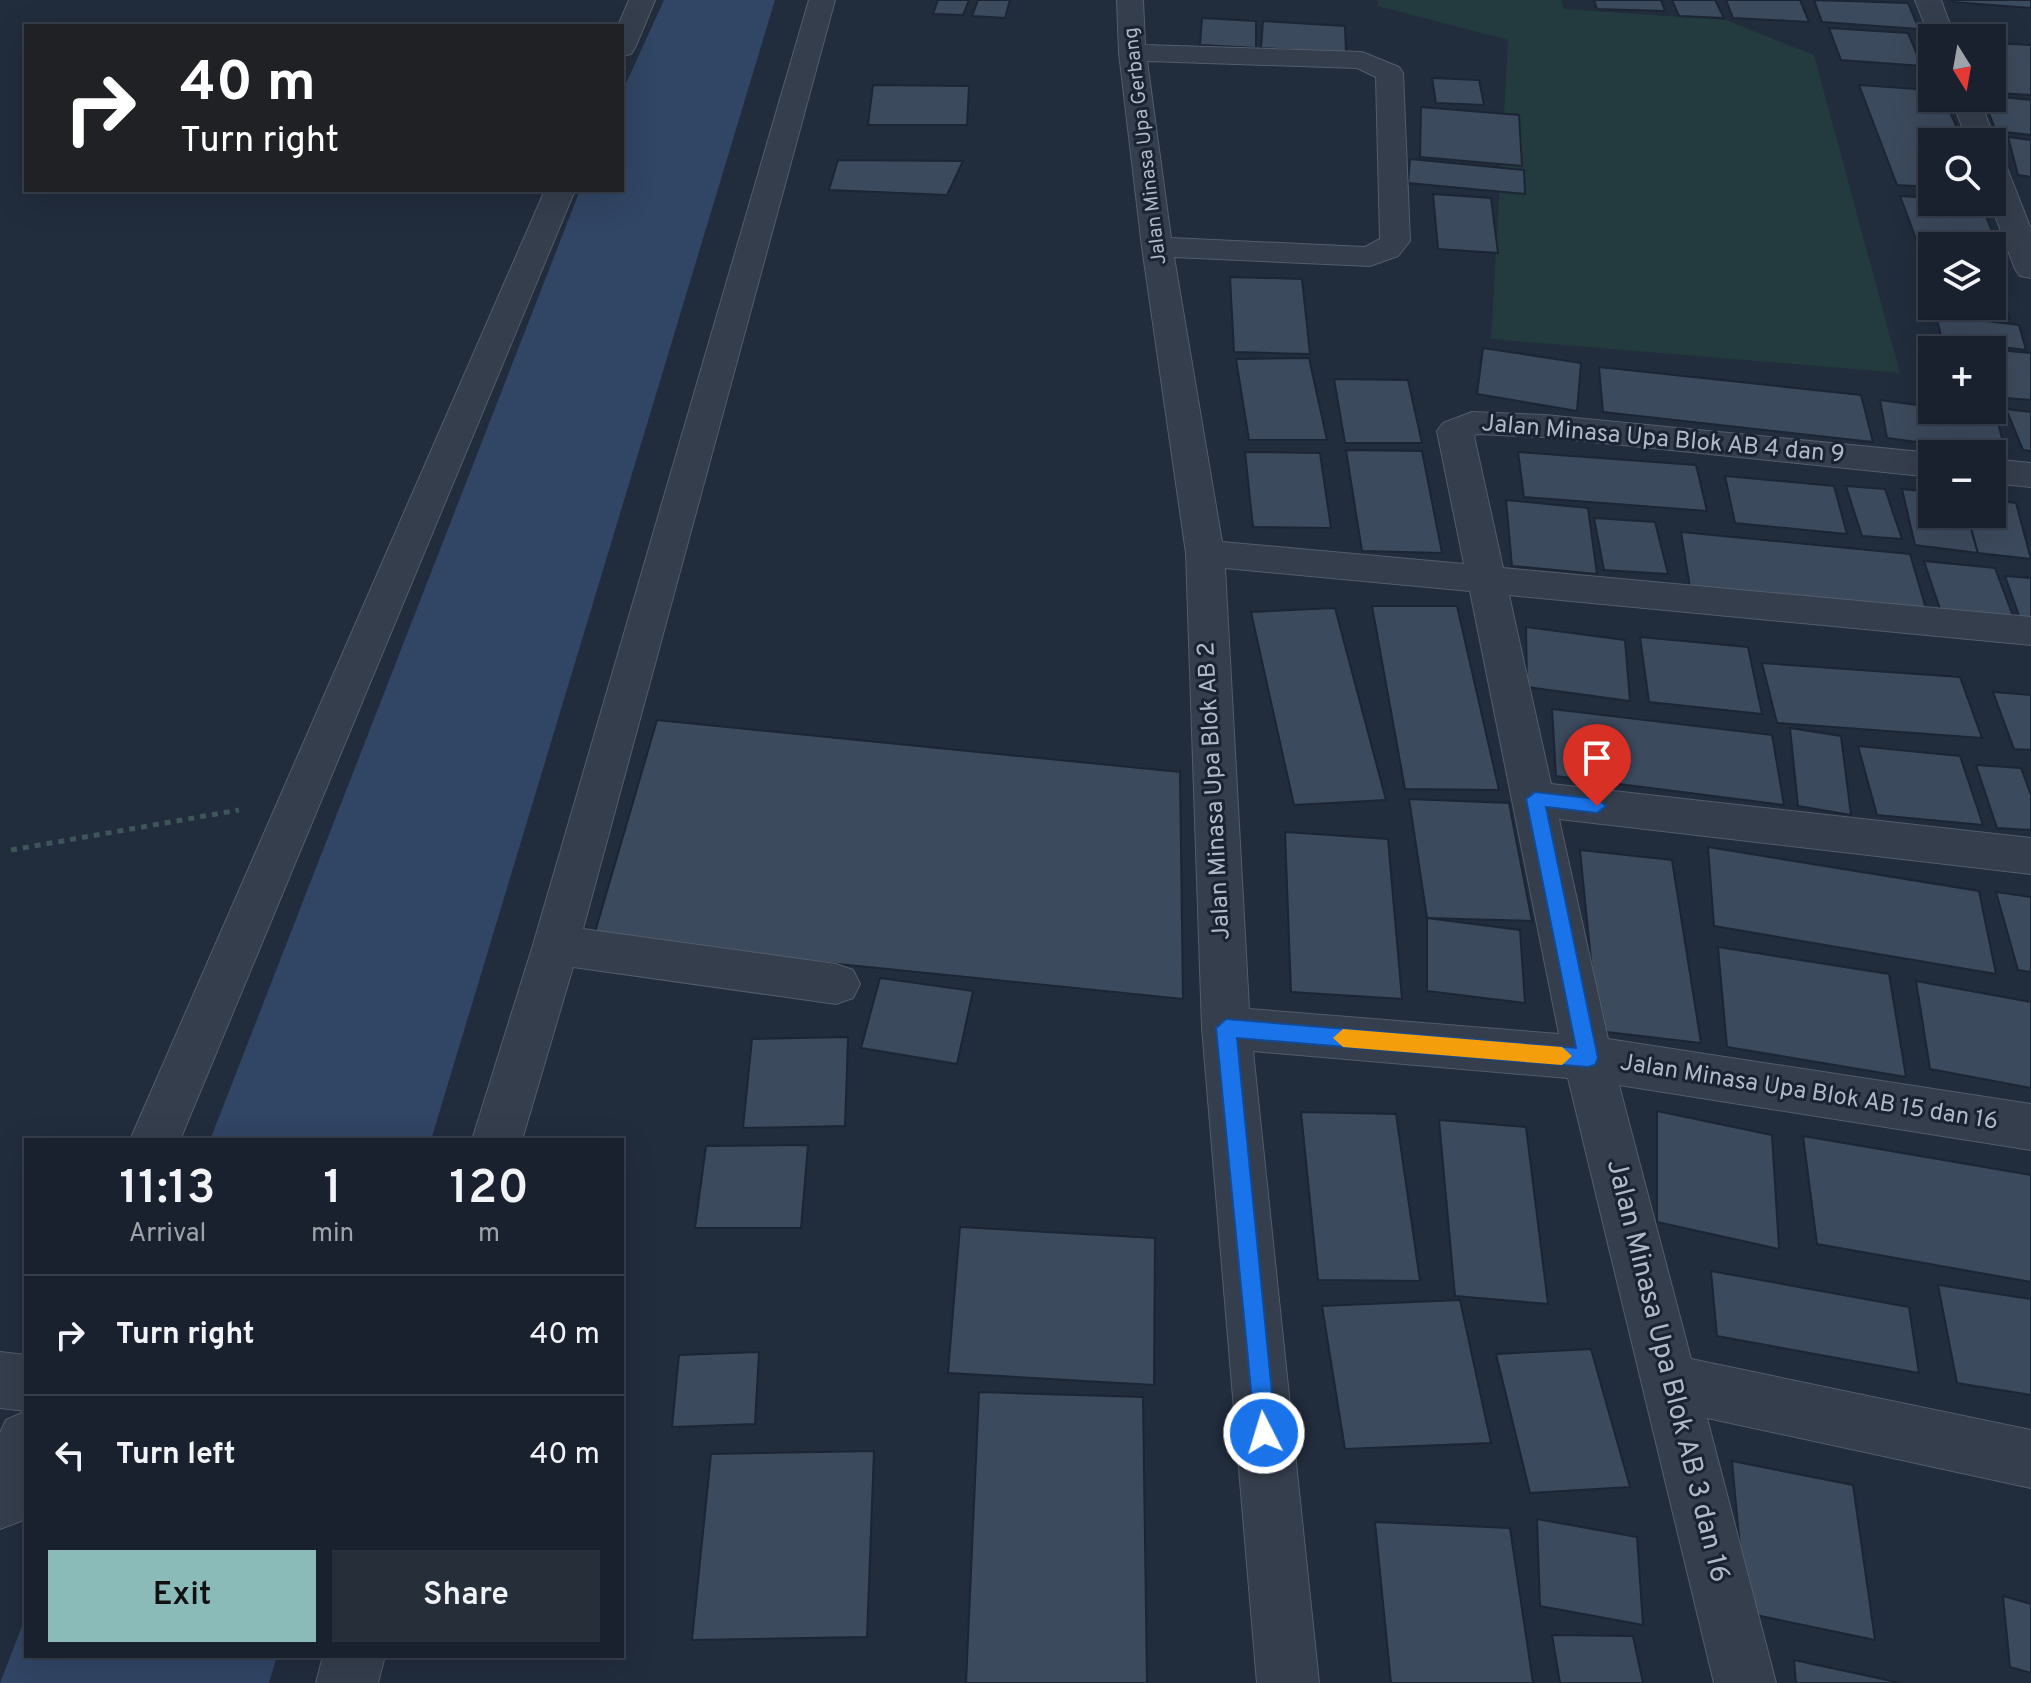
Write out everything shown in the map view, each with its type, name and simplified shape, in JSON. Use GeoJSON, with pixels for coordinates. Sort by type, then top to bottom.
{"type":"FeatureCollection","features":[{"type":"Feature","properties":{"kind":"street"},"geometry":{"type":"LineString","coordinates":[[624,43],[642,0]]}},
{"type":"Feature","properties":{"kind":"street"},"geometry":{"type":"LineString","coordinates":[[498,1138],[556,945],[822,0]]}},
{"type":"Feature","properties":{"kind":"street","name":"Jalan Minasa Upa Gerbang"},"geometry":{"type":"LineString","coordinates":[[1130,0],[1132,53],[1157,247],[1205,553]]}},
{"type":"Feature","properties":{"kind":"street"},"geometry":{"type":"LineString","coordinates":[[1928,0],[1937,24]]}},
{"type":"Feature","properties":{"kind":"street"},"geometry":{"type":"LineString","coordinates":[[1132,53],[1362,60],[1389,73],[1395,241],[1387,249],[1370,257],[1157,247]]}},
{"type":"Feature","properties":{"kind":"street"},"geometry":{"type":"LineString","coordinates":[[156,1138],[559,192]]}},
{"type":"Feature","properties":{"kind":"street"},"geometry":{"type":"LineString","coordinates":[[2006,201],[2028,252]]}},
{"type":"Feature","properties":{"kind":"street","name":"Jalan Minasa Upa Blok AB 4 dan 9"},"geometry":{"type":"LineString","coordinates":[[1488,582],[1455,431],[1472,423],[1561,427],[1918,464]]}},
{"type":"Feature","properties":{"kind":"street"},"geometry":{"type":"LineString","coordinates":[[2006,472],[2031,475]]}},
{"type":"Feature","properties":{"kind":"street"},"geometry":{"type":"LineString","coordinates":[[1205,553],[2031,631]]}},
{"type":"Feature","properties":{"kind":"street","name":"Jalan Minasa Upa Blok AB 2"},"geometry":{"type":"LineString","coordinates":[[1205,553],[1226,1028],[1288,1683]]}},
{"type":"Feature","properties":{"kind":"street","name":"Jalan Minasa Upa Blok AB 3 dan 16"},"geometry":{"type":"LineString","coordinates":[[1488,582],[1588,1058],[1745,1683]]}},
{"type":"Feature","properties":{"kind":"street"},"geometry":{"type":"LineString","coordinates":[[1535,799],[2031,856]]}},
{"type":"Feature","properties":{"kind":"street"},"geometry":{"type":"LineString","coordinates":[[556,945],[836,984]]}},
{"type":"Feature","properties":{"kind":"street","name":"Jalan Minasa Upa Blok AB 15 dan 16"},"geometry":{"type":"LineString","coordinates":[[1226,1028],[1588,1058],[2031,1127]]}},
{"type":"Feature","properties":{"kind":"street"},"geometry":{"type":"LineString","coordinates":[[0,1380],[24,1383]]}},
{"type":"Feature","properties":{"kind":"street"},"geometry":{"type":"LineString","coordinates":[[1670,1382],[2031,1459]]}},
{"type":"Feature","properties":{"kind":"street"},"geometry":{"type":"LineString","coordinates":[[0,1500],[24,1445]]}},
{"type":"Feature","properties":{"kind":"street"},"geometry":{"type":"LineString","coordinates":[[347,1683],[353,1658]]}},
{"type":"Feature","properties":{"kind":"path"},"geometry":{"type":"LineString","coordinates":[[11,850],[185,822],[302,796]]}},
{"type":"Feature","properties":{"kind":"green space"},"geometry":{"type":"Polygon","coordinates":[[[1378,0],[1561,0],[1564,9],[1726,20],[1814,55],[1900,373],[1491,339],[1508,40],[1378,6],[1378,0]]]}},
{"type":"Feature","properties":{"kind":"water"},"geometry":{"type":"Polygon","coordinates":[[[664,0],[775,0],[432,1138],[211,1138],[579,192],[624,192],[624,88],[664,0]]]}},
{"type":"Feature","properties":{"kind":"water"},"geometry":{"type":"Polygon","coordinates":[[[24,1621],[24,1658],[276,1658],[269,1683],[0,1683],[24,1621]]]}},
{"type":"Feature","properties":{"kind":"building"},"geometry":{"type":"Polygon","coordinates":[[[938,0],[969,0],[963,15],[933,14],[938,0]]]}},
{"type":"Feature","properties":{"kind":"building"},"geometry":{"type":"Polygon","coordinates":[[[978,0],[1010,0],[1005,18],[972,16],[978,0]]]}},
{"type":"Feature","properties":{"kind":"building"},"geometry":{"type":"Polygon","coordinates":[[[1594,0],[1661,0],[1665,11],[1597,9],[1594,0]]]}},
{"type":"Feature","properties":{"kind":"building"},"geometry":{"type":"Polygon","coordinates":[[[1672,0],[1715,0],[1724,18],[1679,16],[1672,0]]]}},
{"type":"Feature","properties":{"kind":"building"},"geometry":{"type":"Polygon","coordinates":[[[1726,0],[1800,0],[1809,22],[1733,18],[1726,0]]]}},
{"type":"Feature","properties":{"kind":"building"},"geometry":{"type":"Polygon","coordinates":[[[1814,0],[1908,3],[1918,29],[1822,22],[1814,0]]]}},
{"type":"Feature","properties":{"kind":"building"},"geometry":{"type":"Polygon","coordinates":[[[2031,0],[2031,8],[1953,2],[2031,0]]]}},
{"type":"Feature","properties":{"kind":"building"},"geometry":{"type":"Polygon","coordinates":[[[1202,18],[1256,21],[1256,48],[1200,45],[1202,18]]]}},
{"type":"Feature","properties":{"kind":"building"},"geometry":{"type":"Polygon","coordinates":[[[1263,21],[1345,26],[1346,53],[1261,48],[1263,21]]]}},
{"type":"Feature","properties":{"kind":"building"},"geometry":{"type":"Polygon","coordinates":[[[1829,28],[1908,33],[1918,57],[1918,66],[1841,60],[1829,28]]]}},
{"type":"Feature","properties":{"kind":"building"},"geometry":{"type":"Polygon","coordinates":[[[2006,44],[2031,45],[2031,95],[2006,93],[2006,44]]]}},
{"type":"Feature","properties":{"kind":"building"},"geometry":{"type":"Polygon","coordinates":[[[1432,78],[1479,80],[1484,105],[1436,103],[1432,78]]]}},
{"type":"Feature","properties":{"kind":"building"},"geometry":{"type":"Polygon","coordinates":[[[873,85],[969,86],[967,125],[868,125],[873,85]]]}},
{"type":"Feature","properties":{"kind":"building"},"geometry":{"type":"Polygon","coordinates":[[[1859,85],[1918,89],[1918,112],[1950,112],[1957,128],[1918,128],[1918,186],[1897,185],[1859,85]]]}},
{"type":"Feature","properties":{"kind":"building"},"geometry":{"type":"Polygon","coordinates":[[[2006,97],[2031,100],[2031,135],[1995,128],[1989,112],[2006,112],[2006,97]]]}},
{"type":"Feature","properties":{"kind":"building"},"geometry":{"type":"Polygon","coordinates":[[[1421,107],[1519,115],[1522,166],[1420,157],[1421,107]]]}},
{"type":"Feature","properties":{"kind":"building"},"geometry":{"type":"Polygon","coordinates":[[[2008,137],[2031,140],[2031,177],[2018,175],[2008,137]]]}},
{"type":"Feature","properties":{"kind":"building"},"geometry":{"type":"Polygon","coordinates":[[[1410,159],[1524,170],[1525,194],[1408,183],[1410,159]]]}},
{"type":"Feature","properties":{"kind":"building"},"geometry":{"type":"Polygon","coordinates":[[[838,160],[963,161],[947,195],[829,190],[838,160]]]}},
{"type":"Feature","properties":{"kind":"building"},"geometry":{"type":"Polygon","coordinates":[[[1433,194],[1491,198],[1498,253],[1438,249],[1433,194]]]}},
{"type":"Feature","properties":{"kind":"building"},"geometry":{"type":"Polygon","coordinates":[[[1900,196],[1918,197],[1918,216],[1986,216],[1992,232],[1918,232],[1918,244],[1900,196]]]}},
{"type":"Feature","properties":{"kind":"building"},"geometry":{"type":"Polygon","coordinates":[[[1230,277],[1302,279],[1310,354],[1234,352],[1230,277]]]}},
{"type":"Feature","properties":{"kind":"building"},"geometry":{"type":"Polygon","coordinates":[[[1937,320],[1978,320],[2019,325],[2026,350],[2006,348],[2006,336],[1941,336],[1937,320]]]}},
{"type":"Feature","properties":{"kind":"building"},"geometry":{"type":"Polygon","coordinates":[[[1483,348],[1581,363],[1577,411],[1477,394],[1483,348]]]}},
{"type":"Feature","properties":{"kind":"building"},"geometry":{"type":"Polygon","coordinates":[[[2006,351],[2031,353],[2031,400],[2006,398],[2006,351]]]}},
{"type":"Feature","properties":{"kind":"building"},"geometry":{"type":"Polygon","coordinates":[[[1309,358],[1327,440],[1249,440],[1236,359],[1309,358]]]}},
{"type":"Feature","properties":{"kind":"building"},"geometry":{"type":"Polygon","coordinates":[[[1599,367],[1861,395],[1873,442],[1603,412],[1599,367]]]}},
{"type":"Feature","properties":{"kind":"building"},"geometry":{"type":"Polygon","coordinates":[[[1334,379],[1408,380],[1422,443],[1345,443],[1334,379]]]}},
{"type":"Feature","properties":{"kind":"building"},"geometry":{"type":"Polygon","coordinates":[[[1880,400],[1918,405],[1918,424],[1998,424],[2002,440],[1918,442],[1887,438],[1880,400]]]}},
{"type":"Feature","properties":{"kind":"building"},"geometry":{"type":"Polygon","coordinates":[[[2006,409],[2031,412],[2031,451],[2023,450],[2006,409]]]}},
{"type":"Feature","properties":{"kind":"building"},"geometry":{"type":"Polygon","coordinates":[[[1346,450],[1422,451],[1442,553],[1362,551],[1346,450]]]}},
{"type":"Feature","properties":{"kind":"building"},"geometry":{"type":"Polygon","coordinates":[[[1245,452],[1320,453],[1331,528],[1253,527],[1245,452]]]}},
{"type":"Feature","properties":{"kind":"building"},"geometry":{"type":"Polygon","coordinates":[[[1518,452],[1696,465],[1707,511],[1524,497],[1518,452]]]}},
{"type":"Feature","properties":{"kind":"building"},"geometry":{"type":"Polygon","coordinates":[[[1725,476],[1834,486],[1847,534],[1735,523],[1725,476]]]}},
{"type":"Feature","properties":{"kind":"building"},"geometry":{"type":"Polygon","coordinates":[[[1846,486],[1885,489],[1902,539],[1862,536],[1846,486]]]}},
{"type":"Feature","properties":{"kind":"building"},"geometry":{"type":"Polygon","coordinates":[[[1902,489],[1918,491],[1918,528],[1971,528],[1978,553],[1915,545],[1902,489]]]}},
{"type":"Feature","properties":{"kind":"building"},"geometry":{"type":"Polygon","coordinates":[[[1506,500],[1588,508],[1597,574],[1512,566],[1506,500]]]}},
{"type":"Feature","properties":{"kind":"building"},"geometry":{"type":"Polygon","coordinates":[[[2006,502],[2016,503],[2031,559],[1978,553],[1971,528],[2006,528],[2006,502]]]}},
{"type":"Feature","properties":{"kind":"building"},"geometry":{"type":"Polygon","coordinates":[[[1594,518],[1655,522],[1668,574],[1604,570],[1594,518]]]}},
{"type":"Feature","properties":{"kind":"building"},"geometry":{"type":"Polygon","coordinates":[[[1681,532],[1910,554],[1927,612],[1690,587],[1681,532]]]}},
{"type":"Feature","properties":{"kind":"building"},"geometry":{"type":"Polygon","coordinates":[[[1924,561],[1995,568],[2013,616],[1940,609],[1924,561]]]}},
{"type":"Feature","properties":{"kind":"building"},"geometry":{"type":"Polygon","coordinates":[[[2005,576],[2031,578],[2031,625],[2022,624],[2005,576]]]}},
{"type":"Feature","properties":{"kind":"building"},"geometry":{"type":"Polygon","coordinates":[[[1372,606],[1457,606],[1499,790],[1405,789],[1372,606]]]}},
{"type":"Feature","properties":{"kind":"building"},"geometry":{"type":"Polygon","coordinates":[[[1335,608],[1386,800],[1294,805],[1251,612],[1335,608]]]}},
{"type":"Feature","properties":{"kind":"building"},"geometry":{"type":"Polygon","coordinates":[[[1526,627],[1625,640],[1630,701],[1527,687],[1526,627]]]}},
{"type":"Feature","properties":{"kind":"building"},"geometry":{"type":"Polygon","coordinates":[[[1640,637],[1748,647],[1762,714],[1649,702],[1640,637]]]}},
{"type":"Feature","properties":{"kind":"building"},"geometry":{"type":"Polygon","coordinates":[[[1762,663],[1960,677],[1982,738],[1777,723],[1762,663]]]}},
{"type":"Feature","properties":{"kind":"building"},"geometry":{"type":"Polygon","coordinates":[[[1993,692],[2031,695],[2031,750],[2014,749],[1993,692]]]}},
{"type":"Feature","properties":{"kind":"building"},"geometry":{"type":"Polygon","coordinates":[[[1552,709],[1772,735],[1784,805],[1556,776],[1552,709]]]}},
{"type":"Feature","properties":{"kind":"building"},"geometry":{"type":"Polygon","coordinates":[[[657,720],[1180,772],[1183,999],[593,939],[657,720]]]}},
{"type":"Feature","properties":{"kind":"building"},"geometry":{"type":"Polygon","coordinates":[[[1790,728],[1841,736],[1851,815],[1798,806],[1790,728]]]}},
{"type":"Feature","properties":{"kind":"building"},"geometry":{"type":"Polygon","coordinates":[[[1858,746],[1960,756],[1983,825],[1877,815],[1858,746]]]}},
{"type":"Feature","properties":{"kind":"building"},"geometry":{"type":"Polygon","coordinates":[[[1976,765],[2021,768],[2031,795],[2031,830],[1997,828],[1976,765]]]}},
{"type":"Feature","properties":{"kind":"building"},"geometry":{"type":"Polygon","coordinates":[[[1409,799],[1509,803],[1532,921],[1427,918],[1409,799]]]}},
{"type":"Feature","properties":{"kind":"building"},"geometry":{"type":"Polygon","coordinates":[[[1285,832],[1388,839],[1402,999],[1291,992],[1285,832]]]}},
{"type":"Feature","properties":{"kind":"building"},"geometry":{"type":"Polygon","coordinates":[[[1708,847],[1979,891],[1996,974],[1714,926],[1708,847]]]}},
{"type":"Feature","properties":{"kind":"building"},"geometry":{"type":"Polygon","coordinates":[[[1580,850],[1672,860],[1701,1043],[1598,1031],[1580,850]]]}},
{"type":"Feature","properties":{"kind":"building"},"geometry":{"type":"Polygon","coordinates":[[[1996,892],[2031,897],[2031,972],[2018,970],[1996,892]]]}},
{"type":"Feature","properties":{"kind":"building"},"geometry":{"type":"Polygon","coordinates":[[[1427,918],[1520,930],[1525,1003],[1427,991],[1427,918]]]}},
{"type":"Feature","properties":{"kind":"building"},"geometry":{"type":"Polygon","coordinates":[[[1718,947],[1889,974],[1906,1077],[1727,1047],[1718,947]]]}},
{"type":"Feature","properties":{"kind":"building"},"geometry":{"type":"Polygon","coordinates":[[[880,978],[973,991],[957,1064],[861,1048],[880,978]]]}},
{"type":"Feature","properties":{"kind":"building"},"geometry":{"type":"Polygon","coordinates":[[[1916,981],[2031,1002],[2031,1088],[1930,1069],[1916,981]]]}},
{"type":"Feature","properties":{"kind":"building"},"geometry":{"type":"Polygon","coordinates":[[[848,1037],[845,1126],[743,1128],[752,1039],[848,1037]]]}},
{"type":"Feature","properties":{"kind":"building"},"geometry":{"type":"Polygon","coordinates":[[[1657,1111],[1772,1135],[1779,1249],[1657,1222],[1657,1111]]]}},
{"type":"Feature","properties":{"kind":"building"},"geometry":{"type":"Polygon","coordinates":[[[1301,1112],[1396,1114],[1420,1281],[1318,1280],[1301,1112]]]}},
{"type":"Feature","properties":{"kind":"building"},"geometry":{"type":"Polygon","coordinates":[[[1439,1120],[1526,1127],[1548,1304],[1455,1296],[1439,1120]]]}},
{"type":"Feature","properties":{"kind":"building"},"geometry":{"type":"Polygon","coordinates":[[[1803,1136],[2031,1175],[2031,1282],[1817,1244],[1803,1136]]]}},
{"type":"Feature","properties":{"kind":"building"},"geometry":{"type":"Polygon","coordinates":[[[808,1145],[801,1228],[695,1228],[706,1146],[808,1145]]]}},
{"type":"Feature","properties":{"kind":"building"},"geometry":{"type":"Polygon","coordinates":[[[960,1227],[1155,1238],[1154,1385],[948,1373],[960,1227]]]}},
{"type":"Feature","properties":{"kind":"building"},"geometry":{"type":"Polygon","coordinates":[[[1711,1271],[1909,1307],[1919,1373],[1717,1336],[1711,1271]]]}},
{"type":"Feature","properties":{"kind":"building"},"geometry":{"type":"Polygon","coordinates":[[[1938,1285],[2031,1299],[2031,1395],[1957,1383],[1938,1285]]]}},
{"type":"Feature","properties":{"kind":"building"},"geometry":{"type":"Polygon","coordinates":[[[1460,1300],[1491,1443],[1345,1449],[1322,1306],[1460,1300]]]}},
{"type":"Feature","properties":{"kind":"building"},"geometry":{"type":"Polygon","coordinates":[[[1591,1349],[1630,1487],[1530,1493],[1496,1354],[1591,1349]]]}},
{"type":"Feature","properties":{"kind":"building"},"geometry":{"type":"Polygon","coordinates":[[[759,1352],[755,1424],[672,1427],[679,1355],[759,1352]]]}},
{"type":"Feature","properties":{"kind":"building"},"geometry":{"type":"Polygon","coordinates":[[[979,1392],[1143,1397],[1147,1683],[966,1683],[979,1392]]]}},
{"type":"Feature","properties":{"kind":"building"},"geometry":{"type":"Polygon","coordinates":[[[874,1451],[867,1637],[692,1640],[711,1454],[874,1451]]]}},
{"type":"Feature","properties":{"kind":"building"},"geometry":{"type":"Polygon","coordinates":[[[1732,1461],[1853,1485],[1875,1640],[1746,1613],[1732,1461]]]}},
{"type":"Feature","properties":{"kind":"building"},"geometry":{"type":"Polygon","coordinates":[[[1537,1519],[1637,1537],[1643,1625],[1540,1606],[1537,1519]]]}},
{"type":"Feature","properties":{"kind":"building"},"geometry":{"type":"Polygon","coordinates":[[[1375,1522],[1510,1528],[1533,1683],[1391,1683],[1375,1522]]]}},
{"type":"Feature","properties":{"kind":"building"},"geometry":{"type":"Polygon","coordinates":[[[2003,1596],[2031,1604],[2031,1673],[2010,1667],[2003,1596]]]}},
{"type":"Feature","properties":{"kind":"building"},"geometry":{"type":"Polygon","coordinates":[[[1552,1635],[1633,1636],[1643,1683],[1560,1683],[1552,1635]]]}},
{"type":"Feature","properties":{"kind":"building"},"geometry":{"type":"Polygon","coordinates":[[[1794,1660],[1901,1683],[1796,1683],[1794,1660]]]}},
{"type":"Feature","properties":{"kind":"slow traffic"},"geometry":{"type":"LineString","coordinates":[[1343,1038],[1562,1056]]}},
{"type":"Feature","properties":{"kind":"route"},"geometry":{"type":"LineString","coordinates":[[1264,1433],[1226,1028],[1588,1058],[1535,799],[1597,806]]}}]}
